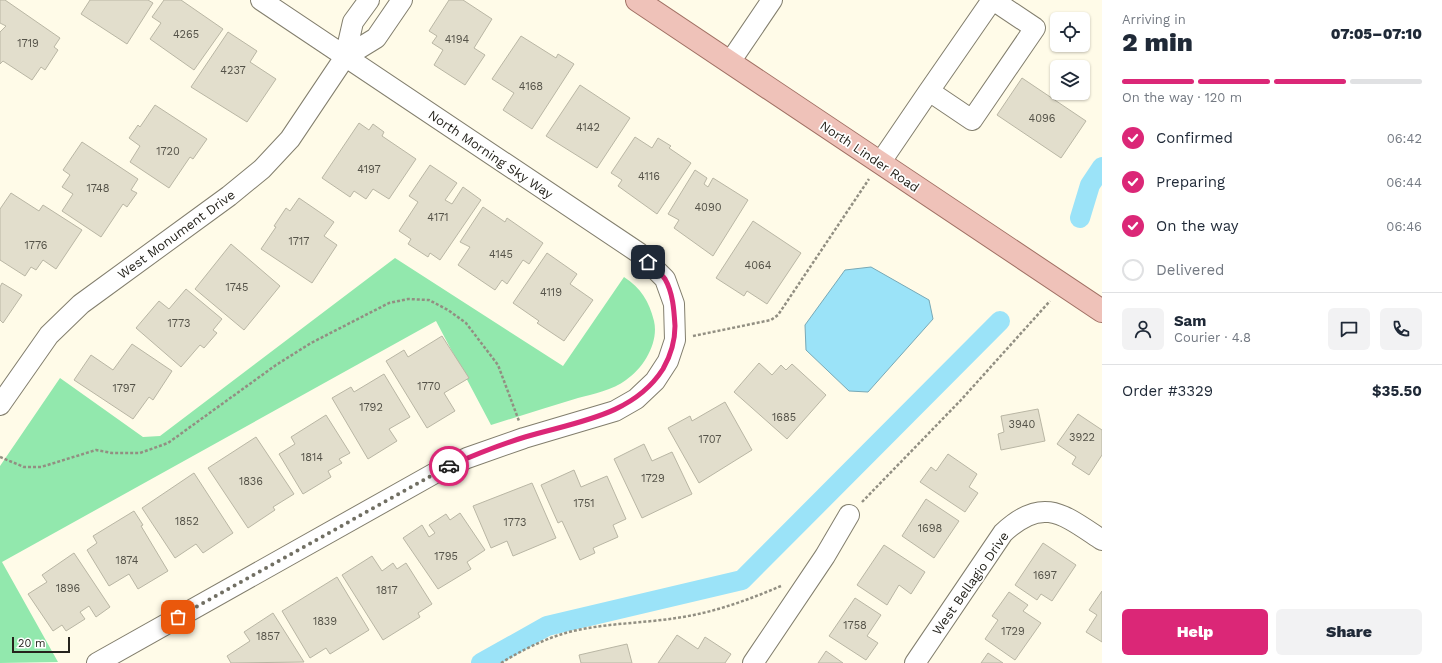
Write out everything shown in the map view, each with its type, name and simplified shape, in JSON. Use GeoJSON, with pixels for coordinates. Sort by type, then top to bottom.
{"type":"FeatureCollection","features":[{"type":"Feature","properties":{"kind":"main road","name":"North Linder Road"},"geometry":{"type":"LineString","coordinates":[[637,0],[1102,311]]}},
{"type":"Feature","properties":{"kind":"street","name":"North Morning Sky Way"},"geometry":{"type":"LineString","coordinates":[[261,0],[639,253],[665,279],[674,304],[675,340]]}},
{"type":"Feature","properties":{"kind":"street"},"geometry":{"type":"LineString","coordinates":[[345,57],[354,22],[368,0]]}},
{"type":"Feature","properties":{"kind":"street"},"geometry":{"type":"LineString","coordinates":[[345,57],[376,38],[402,0]]}},
{"type":"Feature","properties":{"kind":"street"},"geometry":{"type":"LineString","coordinates":[[730,62],[772,0]]}},
{"type":"Feature","properties":{"kind":"street"},"geometry":{"type":"LineString","coordinates":[[880,163],[929,91],[993,0],[1035,28],[972,120],[929,91]]}},
{"type":"Feature","properties":{"kind":"street","name":"West Monument Drive"},"geometry":{"type":"LineString","coordinates":[[0,405],[49,335],[65,318],[88,299],[229,196],[262,168],[290,139],[345,57]]}},
{"type":"Feature","properties":{"kind":"street"},"geometry":{"type":"LineString","coordinates":[[97,663],[435,473],[467,458],[524,438],[615,411],[636,399],[655,381],[668,361],[675,340]]}},
{"type":"Feature","properties":{"kind":"street","name":"West Bellagio Drive"},"geometry":{"type":"LineString","coordinates":[[915,663],[1003,533],[1016,520],[1035,512],[1052,512],[1069,518],[1102,540]]}},
{"type":"Feature","properties":{"kind":"street"},"geometry":{"type":"LineString","coordinates":[[753,663],[825,556],[849,515]]}},
{"type":"Feature","properties":{"kind":"path"},"geometry":{"type":"LineString","coordinates":[[675,340],[771,320],[778,315],[880,163]]}},
{"type":"Feature","properties":{"kind":"path"},"geometry":{"type":"LineString","coordinates":[[849,515],[961,400],[1063,285]]}},
{"type":"Feature","properties":{"kind":"path"},"geometry":{"type":"LineString","coordinates":[[0,457],[24,467],[36,467],[96,450],[112,453],[140,453],[153,450],[168,443],[276,365],[311,343],[389,303],[408,300],[429,300],[448,310],[466,323],[498,365],[524,438]]}},
{"type":"Feature","properties":{"kind":"path"},"geometry":{"type":"LineString","coordinates":[[501,663],[526,649],[560,635],[608,625],[678,618],[742,603],[782,585]]}},
{"type":"Feature","properties":{"kind":"green space"},"geometry":{"type":"Polygon","coordinates":[[[395,258],[563,366],[624,277],[640,290],[650,307],[655,329],[652,346],[649,354],[639,369],[626,380],[615,386],[491,425],[436,321],[2,562],[58,662],[0,663],[0,466],[60,378],[143,437],[160,436],[395,258]]]}},
{"type":"Feature","properties":{"kind":"water"},"geometry":{"type":"Polygon","coordinates":[[[871,267],[929,300],[933,319],[868,392],[849,391],[806,350],[805,325],[845,270],[871,267]]]}},
{"type":"Feature","properties":{"kind":"building"},"geometry":{"type":"Polygon","coordinates":[[[0,0],[5,0],[60,38],[54,47],[58,50],[45,70],[41,67],[32,80],[3,61],[0,64],[0,32],[6,26],[0,23],[0,0]]]}},
{"type":"Feature","properties":{"kind":"building"},"geometry":{"type":"Polygon","coordinates":[[[90,0],[148,0],[153,3],[127,44],[81,14],[90,0]]]}},
{"type":"Feature","properties":{"kind":"building"},"geometry":{"type":"Polygon","coordinates":[[[164,0],[181,0],[223,29],[194,70],[150,39],[161,23],[152,17],[164,0]]]}},
{"type":"Feature","properties":{"kind":"building"},"geometry":{"type":"Polygon","coordinates":[[[449,0],[463,0],[492,19],[474,48],[485,55],[465,85],[434,65],[443,50],[432,43],[437,36],[429,31],[449,0]]]}},
{"type":"Feature","properties":{"kind":"building"},"geometry":{"type":"Polygon","coordinates":[[[228,32],[257,51],[250,62],[276,79],[247,122],[191,87],[228,32]]]}},
{"type":"Feature","properties":{"kind":"building"},"geometry":{"type":"Polygon","coordinates":[[[521,36],[556,58],[558,54],[574,64],[532,129],[503,110],[514,93],[492,79],[521,36]]]}},
{"type":"Feature","properties":{"kind":"building"},"geometry":{"type":"Polygon","coordinates":[[[1022,78],[1050,97],[1050,100],[1055,100],[1086,121],[1061,158],[997,115],[1022,78]]]}},
{"type":"Feature","properties":{"kind":"building"},"geometry":{"type":"Polygon","coordinates":[[[580,85],[630,118],[597,168],[546,136],[580,85]]]}},
{"type":"Feature","properties":{"kind":"building"},"geometry":{"type":"Polygon","coordinates":[[[155,105],[207,139],[193,159],[190,157],[169,188],[130,162],[140,146],[129,138],[138,125],[140,127],[155,105]]]}},
{"type":"Feature","properties":{"kind":"building"},"geometry":{"type":"Polygon","coordinates":[[[359,123],[369,130],[373,124],[384,132],[382,136],[416,159],[389,199],[373,189],[366,199],[354,191],[350,197],[322,178],[359,123]]]}},
{"type":"Feature","properties":{"kind":"building"},"geometry":{"type":"Polygon","coordinates":[[[635,137],[652,148],[658,138],[671,146],[669,148],[691,163],[657,214],[618,186],[622,180],[611,173],[635,137]]]}},
{"type":"Feature","properties":{"kind":"building"},"geometry":{"type":"Polygon","coordinates":[[[82,142],[138,179],[131,190],[137,193],[127,207],[123,204],[101,237],[62,211],[73,194],[62,187],[70,175],[63,170],[82,142]]]}},
{"type":"Feature","properties":{"kind":"building"},"geometry":{"type":"Polygon","coordinates":[[[430,165],[457,183],[445,200],[452,204],[463,187],[481,200],[440,260],[430,253],[428,257],[408,244],[411,239],[399,231],[418,202],[409,196],[430,165]]]}},
{"type":"Feature","properties":{"kind":"building"},"geometry":{"type":"Polygon","coordinates":[[[695,170],[707,178],[704,184],[708,187],[713,178],[748,200],[713,256],[674,228],[679,220],[668,214],[695,170]]]}},
{"type":"Feature","properties":{"kind":"building"},"geometry":{"type":"Polygon","coordinates":[[[11,193],[39,211],[43,205],[82,230],[56,269],[43,260],[36,270],[31,267],[25,276],[0,260],[0,209],[11,193]]]}},
{"type":"Feature","properties":{"kind":"building"},"geometry":{"type":"Polygon","coordinates":[[[299,198],[334,222],[324,236],[337,245],[312,283],[261,249],[276,227],[274,226],[286,208],[290,211],[299,198]]]}},
{"type":"Feature","properties":{"kind":"building"},"geometry":{"type":"Polygon","coordinates":[[[483,207],[505,222],[507,218],[543,243],[529,264],[523,260],[507,284],[502,280],[495,290],[458,265],[470,247],[460,242],[483,207]]]}},
{"type":"Feature","properties":{"kind":"building"},"geometry":{"type":"Polygon","coordinates":[[[753,221],[801,253],[767,304],[747,291],[744,296],[716,278],[753,221]]]}},
{"type":"Feature","properties":{"kind":"building"},"geometry":{"type":"Polygon","coordinates":[[[231,244],[280,286],[244,330],[195,289],[231,244]]]}},
{"type":"Feature","properties":{"kind":"building"},"geometry":{"type":"Polygon","coordinates":[[[547,253],[577,274],[570,284],[593,300],[564,341],[537,323],[539,321],[513,303],[547,253]]]}},
{"type":"Feature","properties":{"kind":"building"},"geometry":{"type":"Polygon","coordinates":[[[2,283],[22,295],[3,323],[0,320],[0,287],[2,283]]]}},
{"type":"Feature","properties":{"kind":"building"},"geometry":{"type":"Polygon","coordinates":[[[186,289],[222,319],[213,330],[217,333],[204,348],[200,345],[181,367],[136,328],[159,301],[169,309],[186,289]]]}},
{"type":"Feature","properties":{"kind":"building"},"geometry":{"type":"Polygon","coordinates":[[[442,336],[469,378],[444,393],[455,411],[427,428],[386,361],[404,350],[408,357],[442,336]]]}},
{"type":"Feature","properties":{"kind":"building"},"geometry":{"type":"Polygon","coordinates":[[[132,344],[172,371],[153,400],[149,397],[133,419],[74,380],[91,355],[113,370],[132,344]]]}},
{"type":"Feature","properties":{"kind":"building"},"geometry":{"type":"Polygon","coordinates":[[[759,363],[772,375],[781,365],[786,370],[792,364],[826,395],[787,439],[734,392],[759,363]]]}},
{"type":"Feature","properties":{"kind":"building"},"geometry":{"type":"Polygon","coordinates":[[[384,374],[410,417],[389,429],[397,441],[368,459],[332,398],[351,387],[354,392],[384,374]]]}},
{"type":"Feature","properties":{"kind":"building"},"geometry":{"type":"Polygon","coordinates":[[[725,402],[752,450],[699,483],[668,428],[690,416],[692,421],[725,402]]]}},
{"type":"Feature","properties":{"kind":"building"},"geometry":{"type":"Polygon","coordinates":[[[1038,409],[1045,441],[1001,450],[998,434],[1004,432],[1001,416],[1038,409]]]}},
{"type":"Feature","properties":{"kind":"building"},"geometry":{"type":"Polygon","coordinates":[[[1078,414],[1102,430],[1102,455],[1089,475],[1072,464],[1076,457],[1057,444],[1078,414]]]}},
{"type":"Feature","properties":{"kind":"building"},"geometry":{"type":"Polygon","coordinates":[[[326,415],[350,453],[339,459],[342,463],[328,471],[331,477],[303,494],[279,454],[295,444],[291,437],[326,415]]]}},
{"type":"Feature","properties":{"kind":"building"},"geometry":{"type":"Polygon","coordinates":[[[256,437],[294,494],[273,507],[275,510],[248,528],[208,468],[256,437]]]}},
{"type":"Feature","properties":{"kind":"building"},"geometry":{"type":"Polygon","coordinates":[[[644,444],[652,461],[672,452],[692,494],[642,518],[614,459],[644,444]]]}},
{"type":"Feature","properties":{"kind":"building"},"geometry":{"type":"Polygon","coordinates":[[[948,454],[977,474],[969,487],[978,493],[965,512],[920,482],[931,467],[936,471],[948,454]]]}},
{"type":"Feature","properties":{"kind":"building"},"geometry":{"type":"Polygon","coordinates":[[[574,470],[581,487],[607,476],[626,519],[613,525],[618,537],[593,548],[595,553],[580,560],[562,521],[558,523],[541,485],[574,470]]]}},
{"type":"Feature","properties":{"kind":"building"},"geometry":{"type":"Polygon","coordinates":[[[194,473],[233,533],[203,553],[196,544],[175,558],[142,508],[194,473]]]}},
{"type":"Feature","properties":{"kind":"building"},"geometry":{"type":"Polygon","coordinates":[[[532,483],[556,538],[513,556],[507,541],[491,548],[473,506],[532,483]]]}},
{"type":"Feature","properties":{"kind":"building"},"geometry":{"type":"Polygon","coordinates":[[[926,499],[959,521],[934,558],[902,536],[926,499]]]}},
{"type":"Feature","properties":{"kind":"building"},"geometry":{"type":"Polygon","coordinates":[[[134,511],[143,525],[141,526],[168,571],[138,589],[129,574],[109,586],[87,550],[97,543],[93,536],[134,511]]]}},
{"type":"Feature","properties":{"kind":"building"},"geometry":{"type":"Polygon","coordinates":[[[460,513],[485,550],[467,562],[471,569],[438,589],[403,538],[422,525],[429,537],[435,533],[429,525],[446,514],[450,520],[460,513]]]}},
{"type":"Feature","properties":{"kind":"building"},"geometry":{"type":"Polygon","coordinates":[[[1043,543],[1076,565],[1052,601],[1041,594],[1037,600],[1015,585],[1043,543]]]}},
{"type":"Feature","properties":{"kind":"building"},"geometry":{"type":"Polygon","coordinates":[[[884,545],[925,572],[911,594],[899,585],[887,605],[857,585],[884,545]]]}},
{"type":"Feature","properties":{"kind":"building"},"geometry":{"type":"Polygon","coordinates":[[[74,553],[110,607],[96,617],[89,606],[80,612],[85,619],[66,631],[62,625],[53,631],[28,594],[47,582],[42,575],[74,553]]]}},
{"type":"Feature","properties":{"kind":"building"},"geometry":{"type":"Polygon","coordinates":[[[372,556],[382,571],[393,563],[397,569],[406,563],[432,604],[418,613],[420,617],[383,640],[342,575],[372,556]]]}},
{"type":"Feature","properties":{"kind":"building"},"geometry":{"type":"Polygon","coordinates":[[[337,577],[369,630],[330,654],[326,648],[310,658],[282,611],[337,577]]]}},
{"type":"Feature","properties":{"kind":"building"},"geometry":{"type":"Polygon","coordinates":[[[1102,591],[1102,642],[1086,632],[1097,615],[1089,610],[1102,591]]]}},
{"type":"Feature","properties":{"kind":"building"},"geometry":{"type":"Polygon","coordinates":[[[1009,592],[1028,605],[1023,611],[1041,623],[1015,660],[985,639],[998,620],[992,616],[1009,592]]]}},
{"type":"Feature","properties":{"kind":"building"},"geometry":{"type":"Polygon","coordinates":[[[855,598],[881,615],[867,636],[878,643],[866,660],[829,636],[855,598]]]}},
{"type":"Feature","properties":{"kind":"building"},"geometry":{"type":"Polygon","coordinates":[[[273,613],[304,662],[231,663],[227,656],[250,641],[244,632],[273,613]]]}},
{"type":"Feature","properties":{"kind":"building"},"geometry":{"type":"Polygon","coordinates":[[[677,635],[698,649],[705,637],[731,654],[725,663],[658,663],[677,635]]]}},
{"type":"Feature","properties":{"kind":"building"},"geometry":{"type":"Polygon","coordinates":[[[627,644],[632,663],[581,663],[579,655],[627,644]]]}},
{"type":"Feature","properties":{"kind":"building"},"geometry":{"type":"Polygon","coordinates":[[[826,651],[843,663],[818,663],[826,651]]]}},
{"type":"Feature","properties":{"kind":"building"},"geometry":{"type":"Polygon","coordinates":[[[988,653],[1003,663],[981,663],[988,653]]]}},
{"type":"Feature","properties":{"kind":"waterway"},"geometry":{"type":"LineString","coordinates":[[1080,218],[1090,185],[1102,167]]}},
{"type":"Feature","properties":{"kind":"waterway"},"geometry":{"type":"LineString","coordinates":[[481,663],[547,626],[742,580],[1000,321]]}},
{"type":"Feature","properties":{"kind":"way so far"},"geometry":{"type":"LineString","coordinates":[[178,617],[449,466]]}},
{"type":"Feature","properties":{"kind":"route"},"geometry":{"type":"LineString","coordinates":[[449,466],[524,438],[615,411],[636,399],[655,381],[668,361],[675,340],[674,304],[665,279],[648,262]]}}]}
